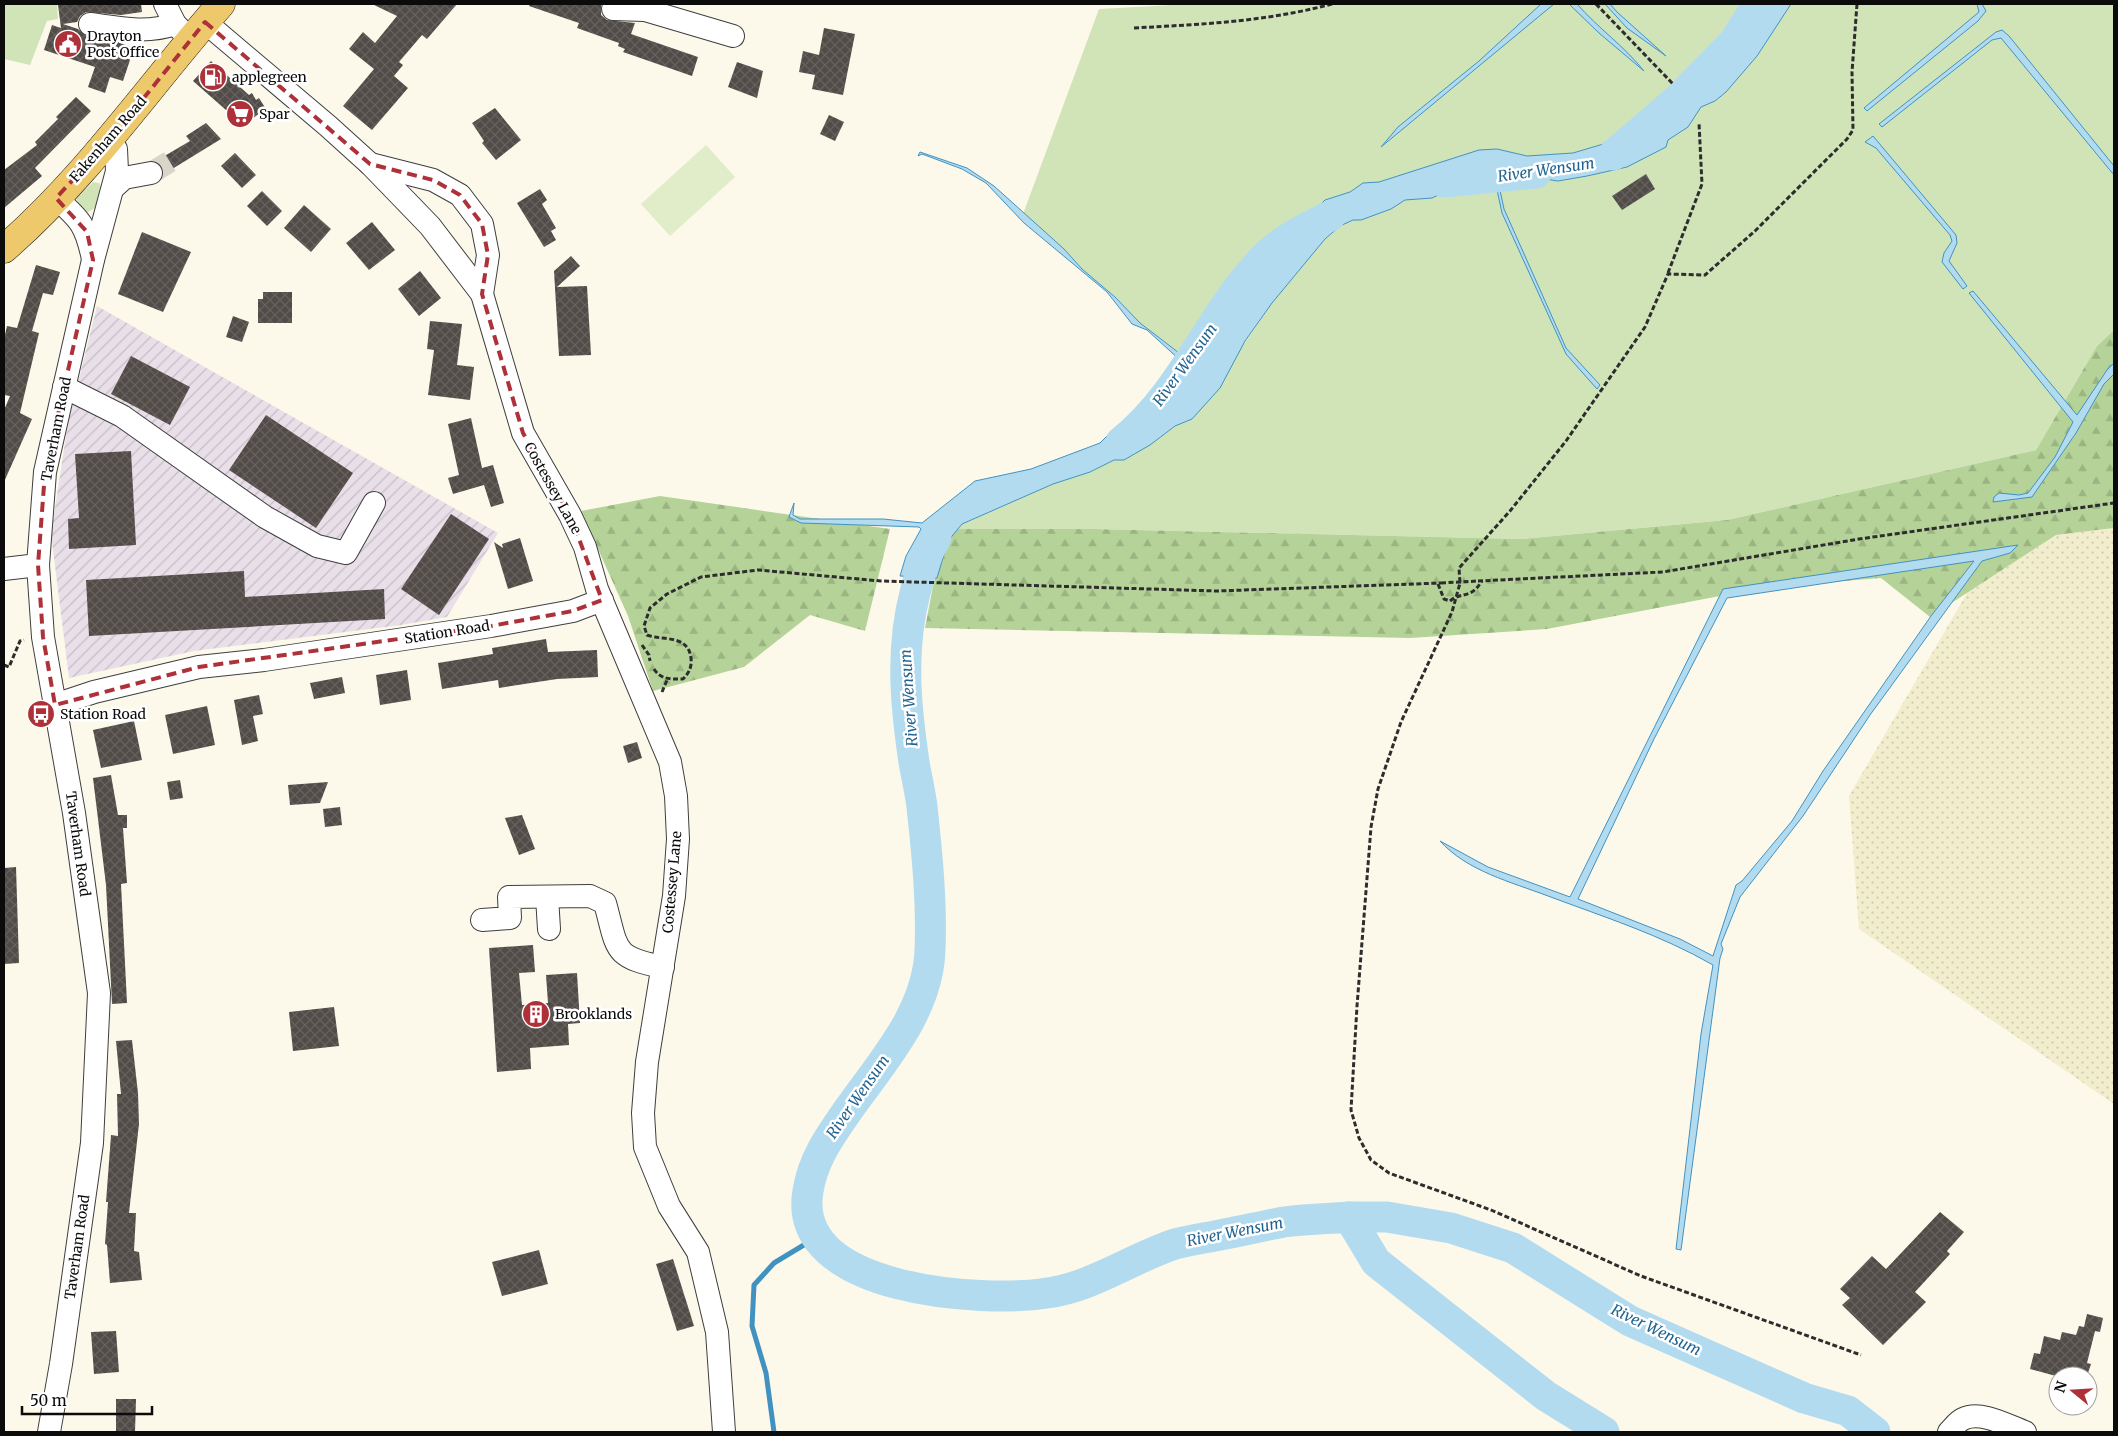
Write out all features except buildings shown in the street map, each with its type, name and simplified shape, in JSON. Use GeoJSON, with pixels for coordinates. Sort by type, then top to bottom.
{"type":"FeatureCollection","features":[{"type":"Feature","properties":{"kind":"main road","name":"Fakenham Road"},"geometry":{"type":"LineString","coordinates":[[4,249],[56,198],[110,140],[198,22]]}},
{"type":"Feature","properties":{"kind":"street"},"geometry":{"type":"LineString","coordinates":[[165,4],[198,22]]}},
{"type":"Feature","properties":{"kind":"street"},"geometry":{"type":"LineString","coordinates":[[613,8],[646,7],[733,36]]}},
{"type":"Feature","properties":{"kind":"street"},"geometry":{"type":"LineString","coordinates":[[90,24],[137,30],[157,30],[198,22]]}},
{"type":"Feature","properties":{"kind":"street","name":"Costessey Lane"},"geometry":{"type":"LineString","coordinates":[[198,22],[328,126],[370,164],[430,226],[482,294],[523,433],[570,515],[585,547],[602,600],[670,762],[678,839],[674,896],[647,1062],[642,1113],[645,1147],[669,1206],[698,1252],[717,1332],[724,1432]]}},
{"type":"Feature","properties":{"kind":"street","name":"Taverham Road"},"geometry":{"type":"LineString","coordinates":[[49,1432],[61,1364],[92,1144],[99,993],[74,813],[43,638],[38,565],[45,472],[93,260],[117,172],[116,149],[110,140]]}},
{"type":"Feature","properties":{"kind":"street","name":"Costessey Lane"},"geometry":{"type":"LineString","coordinates":[[370,164],[432,180],[460,195],[482,224],[488,255],[482,294]]}},
{"type":"Feature","properties":{"kind":"street"},"geometry":{"type":"LineString","coordinates":[[81,224],[111,197],[124,178],[151,173]]}},
{"type":"Feature","properties":{"kind":"street","name":"Taverham Road"},"geometry":{"type":"LineString","coordinates":[[56,198],[87,232],[93,260]]}},
{"type":"Feature","properties":{"kind":"street"},"geometry":{"type":"LineString","coordinates":[[64,387],[122,416],[265,517],[317,546],[346,553],[374,503]]}},
{"type":"Feature","properties":{"kind":"street"},"geometry":{"type":"LineString","coordinates":[[4,569],[38,565]]}},
{"type":"Feature","properties":{"kind":"street","name":"Station Road"},"geometry":{"type":"LineString","coordinates":[[55,705],[94,692],[199,667],[264,660],[491,626],[573,611],[602,600]]}},
{"type":"Feature","properties":{"kind":"street"},"geometry":{"type":"LineString","coordinates":[[482,920],[510,918],[509,897],[590,896],[605,903],[617,948],[634,961],[663,967]]}},
{"type":"Feature","properties":{"kind":"street"},"geometry":{"type":"LineString","coordinates":[[547,897],[549,929]]}},
{"type":"Feature","properties":{"kind":"street"},"geometry":{"type":"LineString","coordinates":[[1949,1432],[1963,1419],[1975,1416],[1987,1418],[2025,1432]]}},
{"type":"Feature","properties":{"kind":"path"},"geometry":{"type":"LineString","coordinates":[[1134,28],[1241,22],[1289,15],[1332,4]]}},
{"type":"Feature","properties":{"kind":"path"},"geometry":{"type":"LineString","coordinates":[[1596,4],[1673,84]]}},
{"type":"Feature","properties":{"kind":"path"},"geometry":{"type":"LineString","coordinates":[[1668,274],[1705,276],[1755,231],[1853,130],[1852,72],[1857,4]]}},
{"type":"Feature","properties":{"kind":"path"},"geometry":{"type":"LineString","coordinates":[[1699,123],[1702,184],[1668,274],[1645,327],[1566,441],[1510,511],[1460,568],[1460,583],[1448,621],[1401,722],[1378,789],[1371,837],[1351,1110],[1359,1138],[1371,1160],[1389,1173],[1491,1210],[1641,1276],[1861,1355]]}},
{"type":"Feature","properties":{"kind":"path"},"geometry":{"type":"LineString","coordinates":[[639,642],[645,647],[650,663],[658,675],[667,679],[684,679],[690,672],[691,658],[688,647],[670,638],[647,635],[644,626],[650,608],[656,601],[678,588],[701,578],[758,570],[881,581],[1217,591],[1663,572],[1859,540],[2114,503]]}},
{"type":"Feature","properties":{"kind":"path"},"geometry":{"type":"LineString","coordinates":[[1440,583],[1444,599],[1450,602],[1470,594],[1480,581]]}},
{"type":"Feature","properties":{"kind":"path"},"geometry":{"type":"LineString","coordinates":[[4,665],[9,667],[20,641],[30,639]]}},
{"type":"Feature","properties":{"kind":"highlighted area"},"geometry":{"type":"Polygon","coordinates":[[[205,22],[370,164],[433,180],[460,195],[482,224],[488,255],[482,294],[523,433],[570,515],[602,600],[573,611],[491,626],[199,667],[55,705],[43,637],[38,565],[45,472],[93,260],[87,232],[56,198],[110,140],[205,22]]]}},
{"type":"Feature","properties":{"kind":"shaded area"},"geometry":{"type":"Polygon","coordinates":[[[97,306],[498,533],[447,617],[401,625],[194,651],[69,678],[51,534],[68,423],[97,306]]]}},
{"type":"Feature","properties":{"kind":"shaded area"},"geometry":{"type":"Polygon","coordinates":[[[2114,528],[2114,1104],[1859,929],[1849,796],[1967,593],[2056,535],[2114,528]]]}},
{"type":"Feature","properties":{"kind":"green space"},"geometry":{"type":"Polygon","coordinates":[[[4,4],[57,4],[58,19],[47,21],[30,65],[4,59],[4,4]]]}},
{"type":"Feature","properties":{"kind":"green space"},"geometry":{"type":"Polygon","coordinates":[[[1191,4],[1761,4],[1731,47],[1689,80],[1660,109],[1651,123],[1637,134],[1573,153],[1527,156],[1497,149],[1379,182],[1363,183],[1350,192],[1325,200],[1287,242],[1263,264],[1250,288],[1243,295],[1239,309],[1212,348],[1196,366],[1140,323],[1115,297],[1082,269],[1064,249],[1023,214],[1099,9],[1191,4]]]}},
{"type":"Feature","properties":{"kind":"green space"},"geometry":{"type":"Polygon","coordinates":[[[1791,4],[2114,4],[2114,330],[2097,346],[2036,450],[1727,520],[1520,539],[1095,529],[958,529],[962,524],[1053,484],[1090,472],[1114,460],[1124,460],[1150,445],[1175,426],[1192,419],[1272,303],[1325,239],[1340,226],[1353,220],[1361,220],[1391,209],[1405,200],[1432,198],[1457,186],[1481,178],[1518,175],[1558,181],[1627,167],[1688,127],[1701,107],[1715,101],[1726,92],[1757,56],[1791,4]]]}},
{"type":"Feature","properties":{"kind":"green space"},"geometry":{"type":"Polygon","coordinates":[[[706,145],[735,177],[670,236],[641,204],[706,145]]]}},
{"type":"Feature","properties":{"kind":"green space"},"geometry":{"type":"Polygon","coordinates":[[[93,182],[99,183],[103,190],[95,208],[88,212],[82,209],[76,198],[93,182]]]}},
{"type":"Feature","properties":{"kind":"green space"},"geometry":{"type":"Polygon","coordinates":[[[2114,330],[2114,528],[2056,535],[1930,617],[1881,578],[1767,587],[1547,629],[1410,638],[925,628],[944,529],[1095,529],[1520,539],[1727,520],[2036,450],[2097,346],[2114,330]]]}},
{"type":"Feature","properties":{"kind":"green space"},"geometry":{"type":"Polygon","coordinates":[[[660,496],[890,529],[865,631],[810,615],[744,667],[653,691],[628,616],[581,511],[660,496]]]}},
{"type":"Feature","properties":{"kind":"water"},"geometry":{"type":"Polygon","coordinates":[[[1541,4],[1554,4],[1381,147],[1398,127],[1479,61],[1541,4]]]}},
{"type":"Feature","properties":{"kind":"water"},"geometry":{"type":"Polygon","coordinates":[[[1569,4],[1577,4],[1644,71],[1599,33],[1569,4]]]}},
{"type":"Feature","properties":{"kind":"water"},"geometry":{"type":"Polygon","coordinates":[[[1605,4],[1610,4],[1666,56],[1627,28],[1605,4]]]}},
{"type":"Feature","properties":{"kind":"water"},"geometry":{"type":"Polygon","coordinates":[[[1761,4],[1791,4],[1757,56],[1726,92],[1715,101],[1701,107],[1688,127],[1668,140],[1666,147],[1627,167],[1558,181],[1518,175],[1497,176],[1504,209],[1566,348],[1600,385],[1597,389],[1566,354],[1502,213],[1494,176],[1481,178],[1457,186],[1432,198],[1405,200],[1391,209],[1361,220],[1353,220],[1340,226],[1325,239],[1272,303],[1245,341],[1220,388],[1192,419],[1175,426],[1150,445],[1124,460],[1114,460],[1090,472],[1053,484],[962,524],[948,541],[937,578],[900,576],[906,556],[921,529],[919,527],[801,523],[789,517],[794,503],[793,515],[800,519],[883,519],[922,523],[975,481],[1031,469],[1100,443],[1107,436],[1116,435],[1176,396],[1191,376],[1192,366],[1181,361],[1147,330],[1132,324],[1107,292],[1024,223],[986,183],[962,169],[922,154],[918,156],[920,152],[967,168],[994,186],[1064,249],[1082,269],[1115,297],[1140,323],[1196,366],[1212,348],[1239,309],[1243,295],[1250,288],[1263,264],[1287,242],[1300,225],[1325,200],[1350,192],[1363,183],[1379,182],[1479,150],[1497,149],[1527,156],[1573,153],[1637,134],[1651,123],[1660,109],[1689,80],[1731,47],[1761,4]]]}},
{"type":"Feature","properties":{"kind":"water"},"geometry":{"type":"Polygon","coordinates":[[[1977,4],[1982,4],[1986,11],[1978,21],[1867,111],[1864,108],[1979,12],[1977,4]]]}},
{"type":"Feature","properties":{"kind":"water"},"geometry":{"type":"Polygon","coordinates":[[[2002,30],[2009,36],[2114,166],[2114,175],[2001,38],[1992,40],[1882,127],[1879,124],[1996,32],[2002,30]]]}},
{"type":"Feature","properties":{"kind":"water"},"geometry":{"type":"Polygon","coordinates":[[[1873,136],[1956,235],[1957,243],[1949,261],[1967,286],[1963,289],[1942,262],[1944,253],[1952,241],[1950,235],[1876,148],[1865,142],[1873,136]]]}},
{"type":"Feature","properties":{"kind":"water"},"geometry":{"type":"Polygon","coordinates":[[[1973,291],[2077,415],[2107,370],[2114,363],[2114,374],[2104,384],[2076,433],[2032,497],[1993,502],[1994,497],[1999,493],[2019,495],[2028,493],[2055,457],[2073,422],[1969,293],[1973,291]]]}},
{"type":"Feature","properties":{"kind":"water"},"geometry":{"type":"Polygon","coordinates":[[[2018,545],[2010,553],[1982,561],[1870,715],[1803,816],[1740,897],[1721,944],[1723,949],[1720,958],[1681,1250],[1676,1249],[1701,1034],[1713,965],[1653,936],[1476,868],[1440,841],[1488,867],[1570,897],[1723,589],[2018,545]],[[1974,561],[1727,598],[1654,739],[1578,899],[1680,939],[1713,956],[1736,885],[1742,881],[1792,821],[1823,771],[1931,616],[1974,561]]]}},
{"type":"Feature","properties":{"kind":"waterway","name":"River Wensum"},"geometry":{"type":"LineString","coordinates":[[1613,155],[1677,100],[1734,42],[1758,4]]}},
{"type":"Feature","properties":{"kind":"waterway","name":"River Wensum"},"geometry":{"type":"LineString","coordinates":[[1444,182],[1536,173]]}},
{"type":"Feature","properties":{"kind":"waterway","name":"River Wensum"},"geometry":{"type":"LineString","coordinates":[[1121,442],[1162,401],[1227,304],[1263,259],[1286,240],[1330,216]]}},
{"type":"Feature","properties":{"kind":"waterway","name":"River Wensum"},"geometry":{"type":"LineString","coordinates":[[936,538],[926,558],[915,593],[906,653],[908,714],[922,807],[929,878],[930,950],[927,973],[921,994],[901,1035],[835,1129],[823,1148],[810,1179],[808,1191],[811,1225],[829,1251],[859,1270],[897,1284],[939,1292],[1018,1296],[1064,1290],[1080,1285],[1175,1244],[1284,1222],[1349,1217],[1376,1262],[1546,1396],[1604,1432]]}},
{"type":"Feature","properties":{"kind":"waterway","name":"River Wensum"},"geometry":{"type":"LineString","coordinates":[[1349,1217],[1387,1217],[1451,1228],[1513,1248],[1630,1321],[1804,1398],[1848,1411],[1875,1432]]}},
{"type":"Feature","properties":{"kind":"waterway"},"geometry":{"type":"LineString","coordinates":[[774,1432],[766,1373],[752,1326],[754,1285],[774,1263],[817,1237]]}},
{"type":"Feature","properties":{"kind":"tunnel"},"geometry":{"type":"LineString","coordinates":[[151,173],[174,159]]}},
{"type":"Feature","properties":{"kind":"place","name":"Drayton Post Office"},"geometry":{"type":"Point","coordinates":[68,44]}},
{"type":"Feature","properties":{"kind":"place","name":"applegreen"},"geometry":{"type":"Point","coordinates":[213,77]}},
{"type":"Feature","properties":{"kind":"place","name":"Spar"},"geometry":{"type":"Point","coordinates":[240,114]}},
{"type":"Feature","properties":{"kind":"place","name":"Station Road"},"geometry":{"type":"Point","coordinates":[41,714]}},
{"type":"Feature","properties":{"kind":"place","name":"Brooklands"},"geometry":{"type":"Point","coordinates":[536,1014]}}]}
